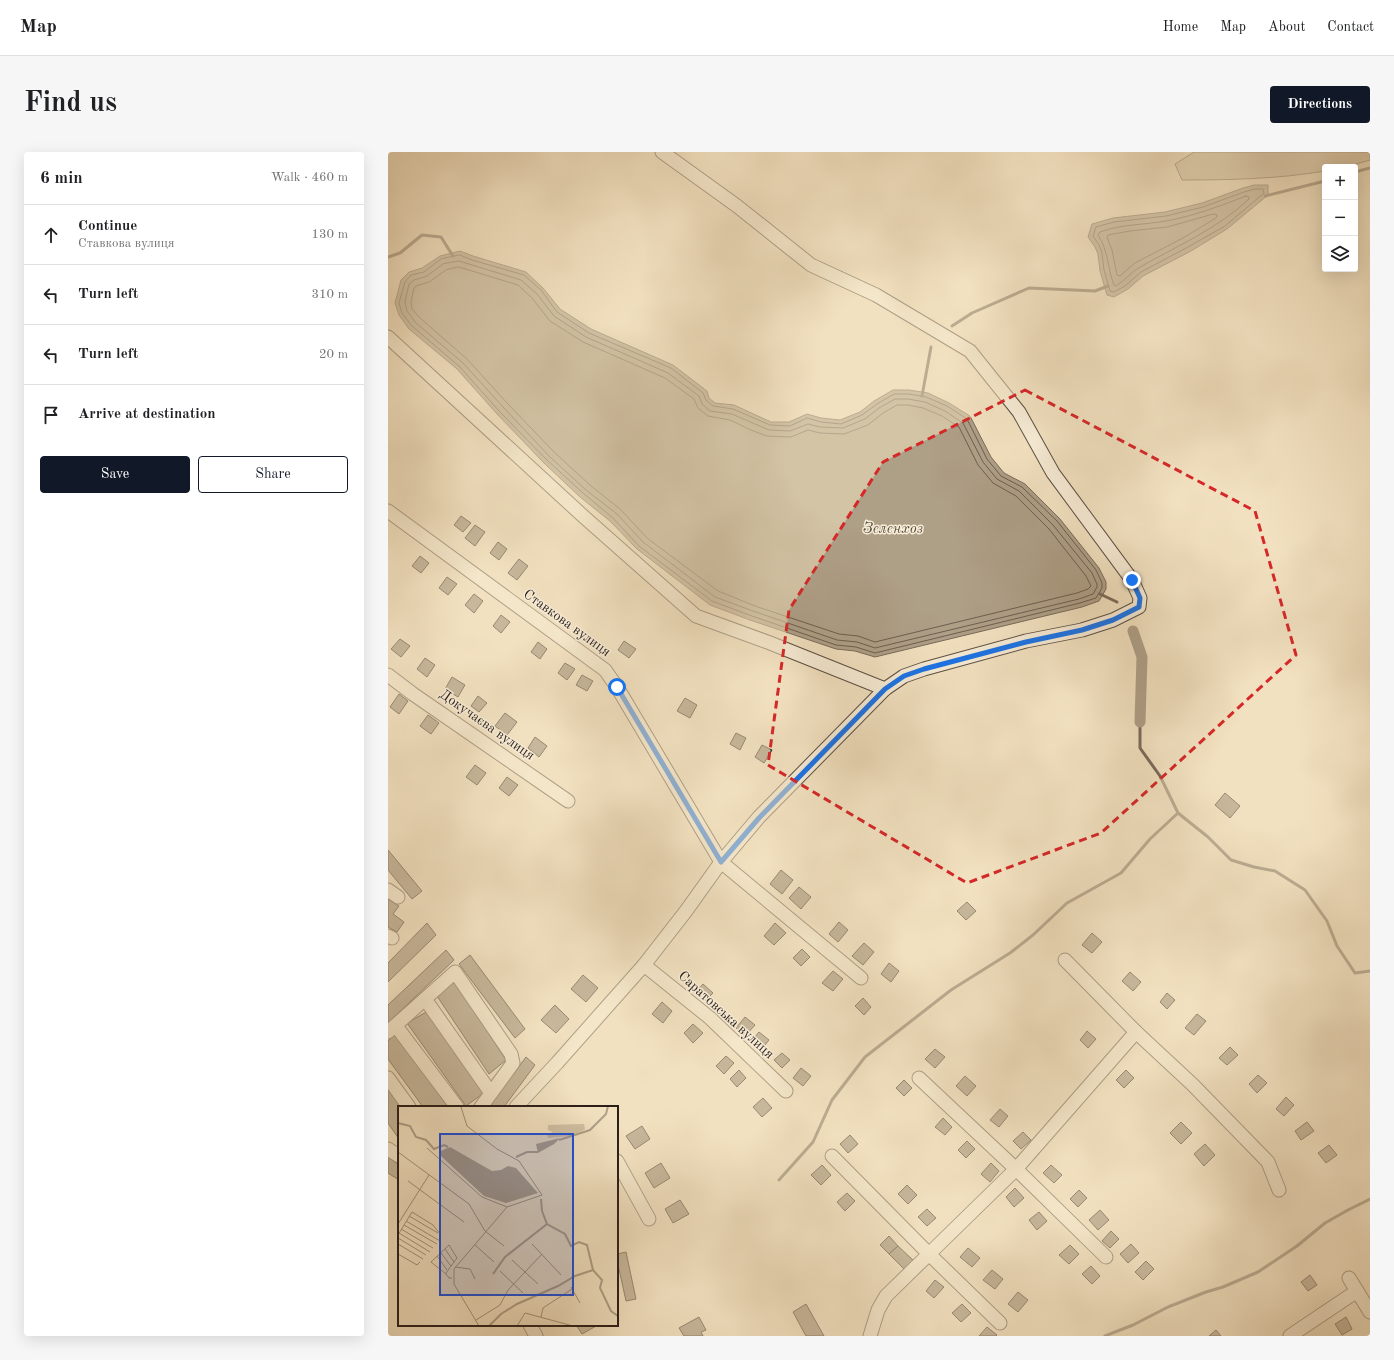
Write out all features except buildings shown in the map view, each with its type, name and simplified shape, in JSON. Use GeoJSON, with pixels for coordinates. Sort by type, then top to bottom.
{"type":"FeatureCollection","features":[{"type":"Feature","properties":{"kind":"street"},"geometry":{"type":"LineString","coordinates":[[517,1106],[557,1064],[644,965],[686,911],[721,862],[759,818],[885,689],[904,676],[924,669],[1026,642],[1082,630],[1107,622],[1139,607],[1140,598],[1132,580],[1053,473],[1019,412],[970,351],[876,295],[811,265],[738,206],[662,152]]}},
{"type":"Feature","properties":{"kind":"street"},"geometry":{"type":"LineString","coordinates":[[388,337],[583,516],[696,616],[770,643],[885,689]]}},
{"type":"Feature","properties":{"kind":"street","name":"Ставкова вулиця"},"geometry":{"type":"LineString","coordinates":[[388,511],[605,670],[617,687],[721,862]]}},
{"type":"Feature","properties":{"kind":"street","name":"Докучаєва вулиця"},"geometry":{"type":"LineString","coordinates":[[388,674],[413,694],[568,801]]}},
{"type":"Feature","properties":{"kind":"street"},"geometry":{"type":"LineString","coordinates":[[721,862],[861,978]]}},
{"type":"Feature","properties":{"kind":"street"},"geometry":{"type":"LineString","coordinates":[[1065,960],[1136,1032],[1193,1085],[1268,1162],[1279,1190]]}},
{"type":"Feature","properties":{"kind":"street","name":"Саратовська вулиця"},"geometry":{"type":"LineString","coordinates":[[644,965],[710,1018],[786,1091]]}},
{"type":"Feature","properties":{"kind":"street"},"geometry":{"type":"LineString","coordinates":[[455,1106],[392,1029],[455,972],[511,1054],[514,1064],[482,1106]]}},
{"type":"Feature","properties":{"kind":"street"},"geometry":{"type":"LineString","coordinates":[[425,999],[491,1094]]}},
{"type":"Feature","properties":{"kind":"street"},"geometry":{"type":"LineString","coordinates":[[870,1336],[878,1310],[886,1296],[1016,1169],[1136,1032]]}},
{"type":"Feature","properties":{"kind":"street"},"geometry":{"type":"LineString","coordinates":[[388,1078],[408,1106]]}},
{"type":"Feature","properties":{"kind":"street"},"geometry":{"type":"LineString","coordinates":[[919,1078],[1016,1169],[1106,1257]]}},
{"type":"Feature","properties":{"kind":"street"},"geometry":{"type":"LineString","coordinates":[[388,1149],[398,1155]]}},
{"type":"Feature","properties":{"kind":"street"},"geometry":{"type":"LineString","coordinates":[[832,1156],[928,1254],[1000,1323]]}},
{"type":"Feature","properties":{"kind":"street"},"geometry":{"type":"LineString","coordinates":[[618,1162],[649,1219]]}},
{"type":"Feature","properties":{"kind":"street"},"geometry":{"type":"LineString","coordinates":[[1349,1278],[1370,1312]]}},
{"type":"Feature","properties":{"kind":"street"},"geometry":{"type":"LineString","coordinates":[[1290,1336],[1357,1291]]}},
{"type":"Feature","properties":{"kind":"street"},"geometry":{"type":"LineString","coordinates":[[531,1326],[536,1336]]}},
{"type":"Feature","properties":{"kind":"highlighted area"},"geometry":{"type":"Polygon","coordinates":[[[1025,390],[1255,511],[1296,655],[1101,833],[967,883],[768,765],[789,610],[883,462],[1025,390]]]}},
{"type":"Feature","properties":{"kind":"shaded area"},"geometry":{"type":"Polygon","coordinates":[[[1194,152],[1370,152],[1370,160],[1356,164],[1322,164],[1322,171],[1290,176],[1182,180],[1175,164],[1194,152]]]}},
{"type":"Feature","properties":{"kind":"water"},"geometry":{"type":"Polygon","coordinates":[[[1254,185],[1268,185],[1268,195],[1227,229],[1191,251],[1143,276],[1128,289],[1114,297],[1107,295],[1100,271],[1098,254],[1088,237],[1092,224],[1113,218],[1165,212],[1202,203],[1254,185]]]}},
{"type":"Feature","properties":{"kind":"water","name":"Зеленхоз"},"geometry":{"type":"Polygon","coordinates":[[[460,251],[526,272],[543,288],[560,309],[591,329],[673,365],[707,391],[709,398],[715,403],[734,405],[771,422],[789,422],[807,414],[821,418],[840,420],[860,412],[874,401],[893,390],[909,390],[928,393],[949,403],[970,416],[991,457],[1004,473],[1025,484],[1060,519],[1099,568],[1106,582],[1106,589],[1099,601],[1082,607],[875,657],[855,651],[836,649],[710,605],[637,549],[610,521],[580,497],[544,463],[497,414],[457,369],[409,329],[399,315],[395,303],[401,280],[409,272],[422,268],[440,256],[460,251]]]}},
{"type":"Feature","properties":{"kind":"waterway"},"geometry":{"type":"LineString","coordinates":[[1358,171],[1370,168]]}},
{"type":"Feature","properties":{"kind":"waterway"},"geometry":{"type":"LineString","coordinates":[[1265,196],[1322,182]]}},
{"type":"Feature","properties":{"kind":"waterway"},"geometry":{"type":"LineString","coordinates":[[388,257],[400,253],[422,235],[441,237],[453,256]]}},
{"type":"Feature","properties":{"kind":"waterway"},"geometry":{"type":"LineString","coordinates":[[952,326],[972,313],[1029,288],[1095,291],[1108,286]]}},
{"type":"Feature","properties":{"kind":"waterway"},"geometry":{"type":"LineString","coordinates":[[922,396],[931,347]]}},
{"type":"Feature","properties":{"kind":"waterway"},"geometry":{"type":"LineString","coordinates":[[1100,594],[1117,602]]}},
{"type":"Feature","properties":{"kind":"waterway"},"geometry":{"type":"LineString","coordinates":[[1133,631],[1142,657],[1140,722]]}},
{"type":"Feature","properties":{"kind":"waterway"},"geometry":{"type":"LineString","coordinates":[[1140,722],[1140,748],[1160,776],[1178,813],[1208,837],[1231,860],[1254,867],[1275,871],[1305,890],[1327,921],[1337,946],[1355,973],[1370,971]]}},
{"type":"Feature","properties":{"kind":"waterway"},"geometry":{"type":"LineString","coordinates":[[779,1180],[813,1142],[832,1100],[865,1057],[951,990],[1010,953],[1033,935],[1067,903],[1121,873],[1150,839],[1178,813]]}},
{"type":"Feature","properties":{"kind":"waterway"},"geometry":{"type":"LineString","coordinates":[[1105,1336],[1133,1325],[1168,1307],[1223,1287],[1258,1272],[1297,1246],[1325,1223],[1370,1199]]}},
{"type":"Feature","properties":{"kind":"route"},"geometry":{"type":"LineString","coordinates":[[617,687],[721,862],[759,818],[885,689],[904,676],[924,669],[1026,642],[1082,630],[1113,620],[1139,607],[1140,598],[1132,580]]}}]}
